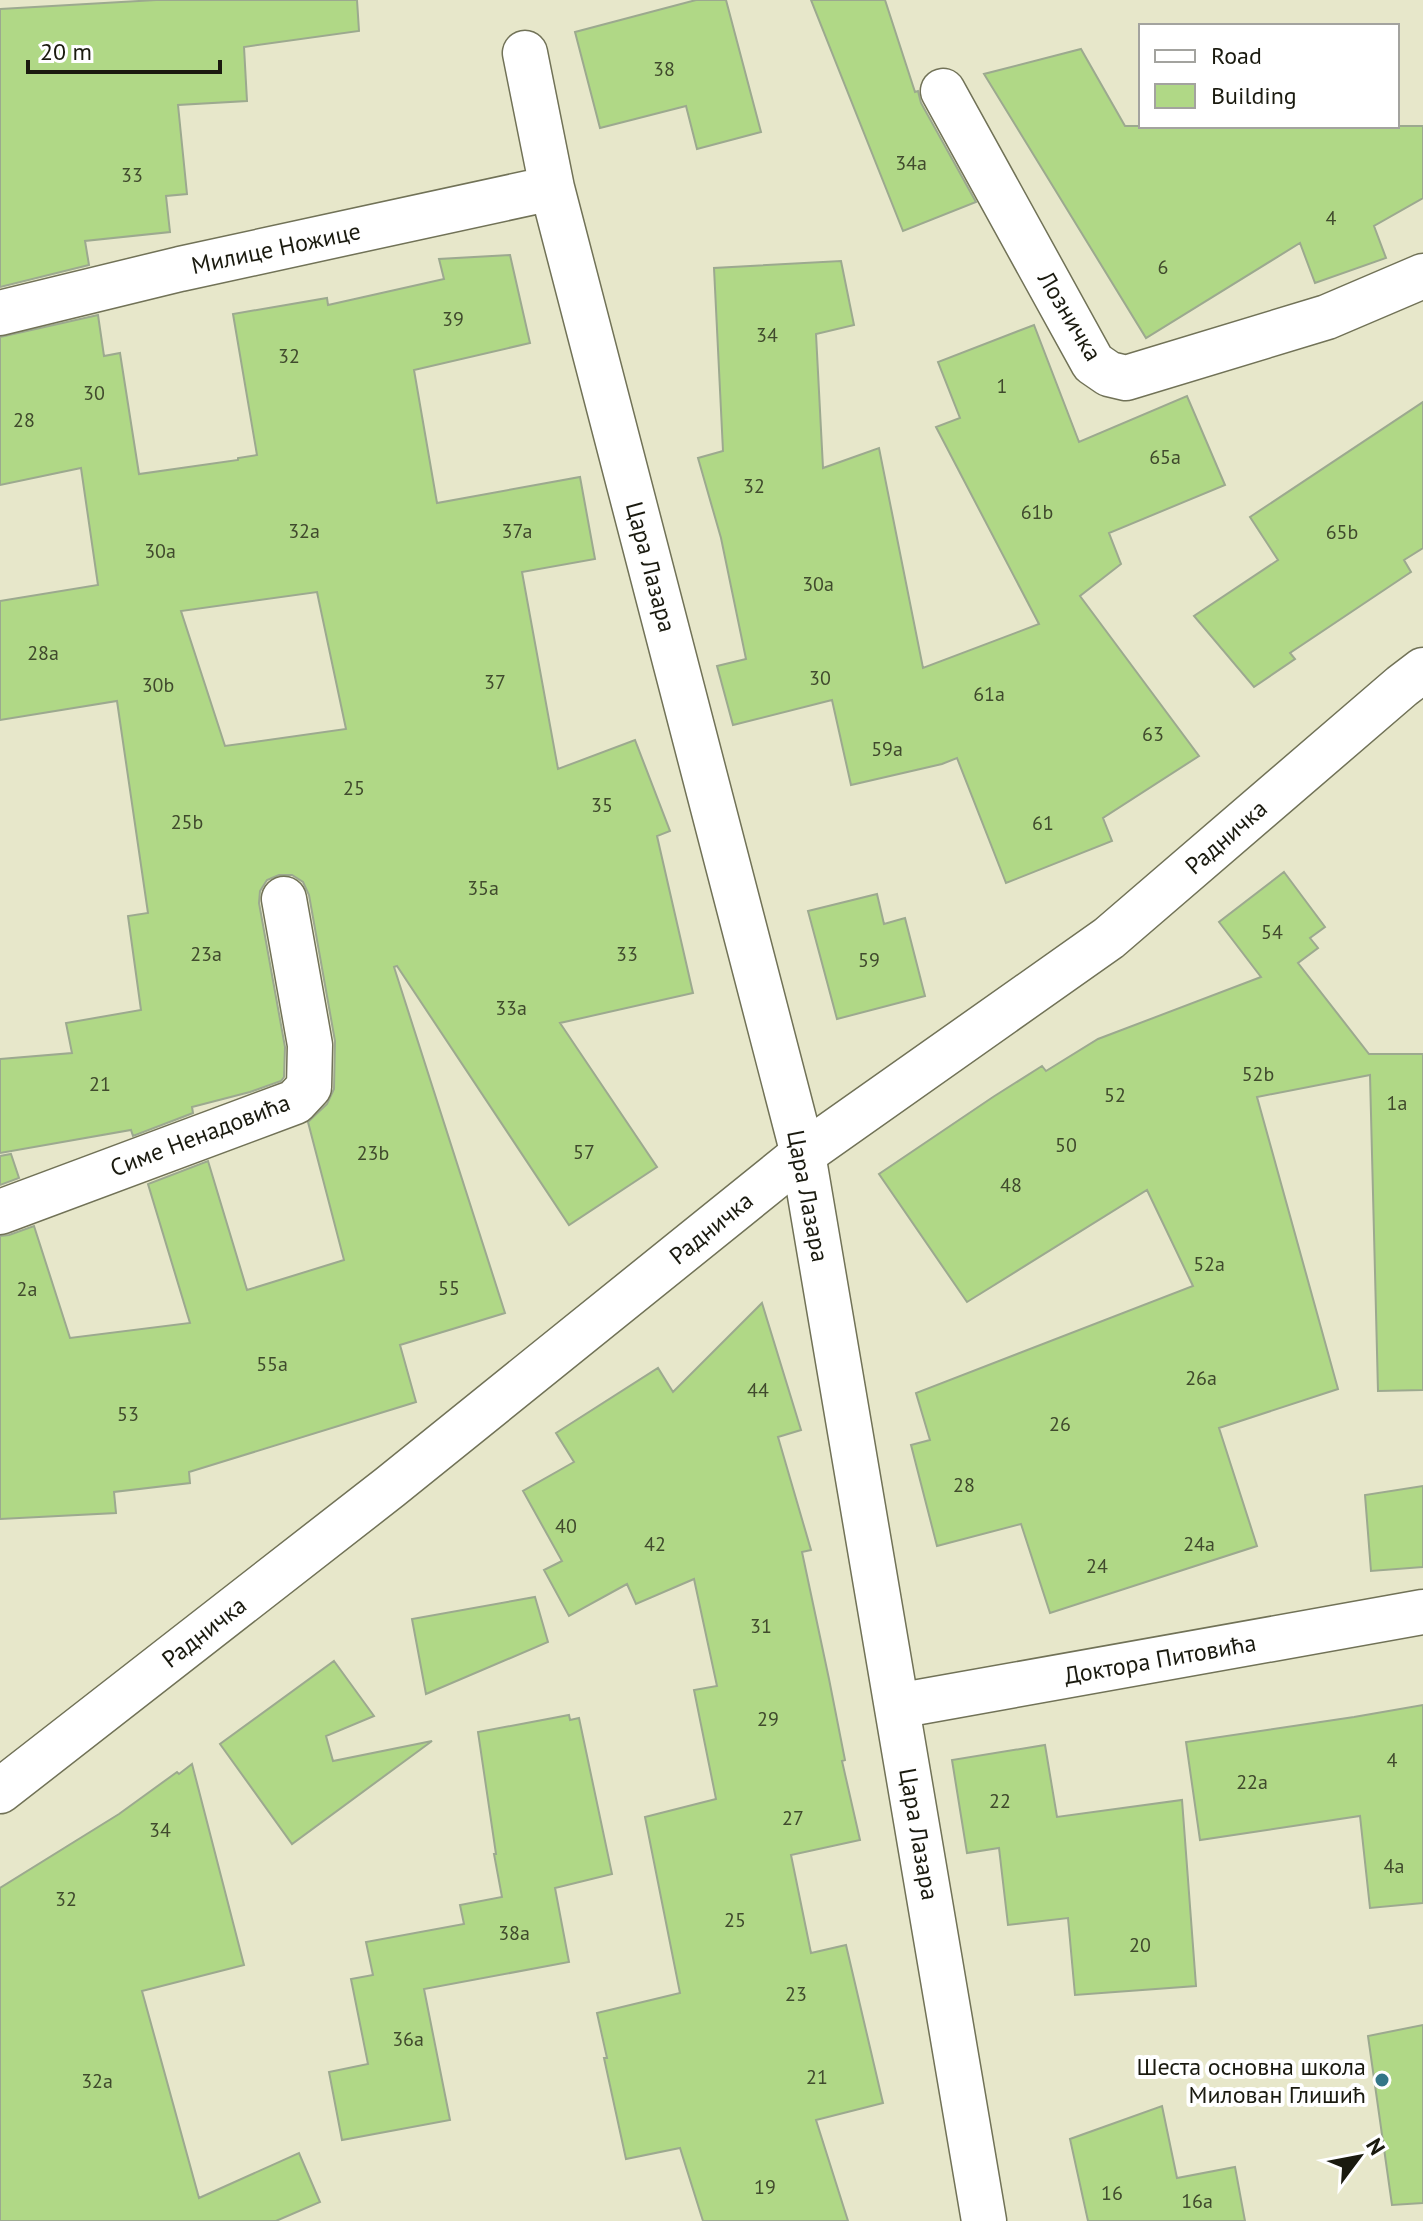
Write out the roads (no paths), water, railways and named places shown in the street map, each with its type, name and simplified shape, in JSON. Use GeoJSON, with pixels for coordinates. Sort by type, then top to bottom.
{"type":"FeatureCollection","features":[{"type":"Feature","properties":{"kind":"street","name":"Цара Лазара"},"geometry":{"type":"LineString","coordinates":[[525,53],[552,188],[803,1154],[984,2221]]}},
{"type":"Feature","properties":{"kind":"street","name":"Лозничка"},"geometry":{"type":"LineString","coordinates":[[943,91],[1093,363],[1109,374],[1126,378],[1327,317],[1423,276]]}},
{"type":"Feature","properties":{"kind":"street","name":"Милице Ножице"},"geometry":{"type":"LineString","coordinates":[[0,313],[180,269],[552,188]]}},
{"type":"Feature","properties":{"kind":"street","name":"Радничка"},"geometry":{"type":"LineString","coordinates":[[0,1791],[390,1487],[803,1154],[1109,938],[1416,686]]}},
{"type":"Feature","properties":{"kind":"street","name":"Симе Ненадовића"},"geometry":{"type":"LineString","coordinates":[[0,1212],[295,1102],[309,1087],[310,1045],[284,899]]}},
{"type":"Feature","properties":{"kind":"street","name":"Доктора Питовића"},"geometry":{"type":"LineString","coordinates":[[897,1706],[1423,1612]]}},
{"type":"Feature","properties":{"kind":"place","name":"Шеста основна школа Милован Глишић"},"geometry":{"type":"Point","coordinates":[1382,2080]}}]}
